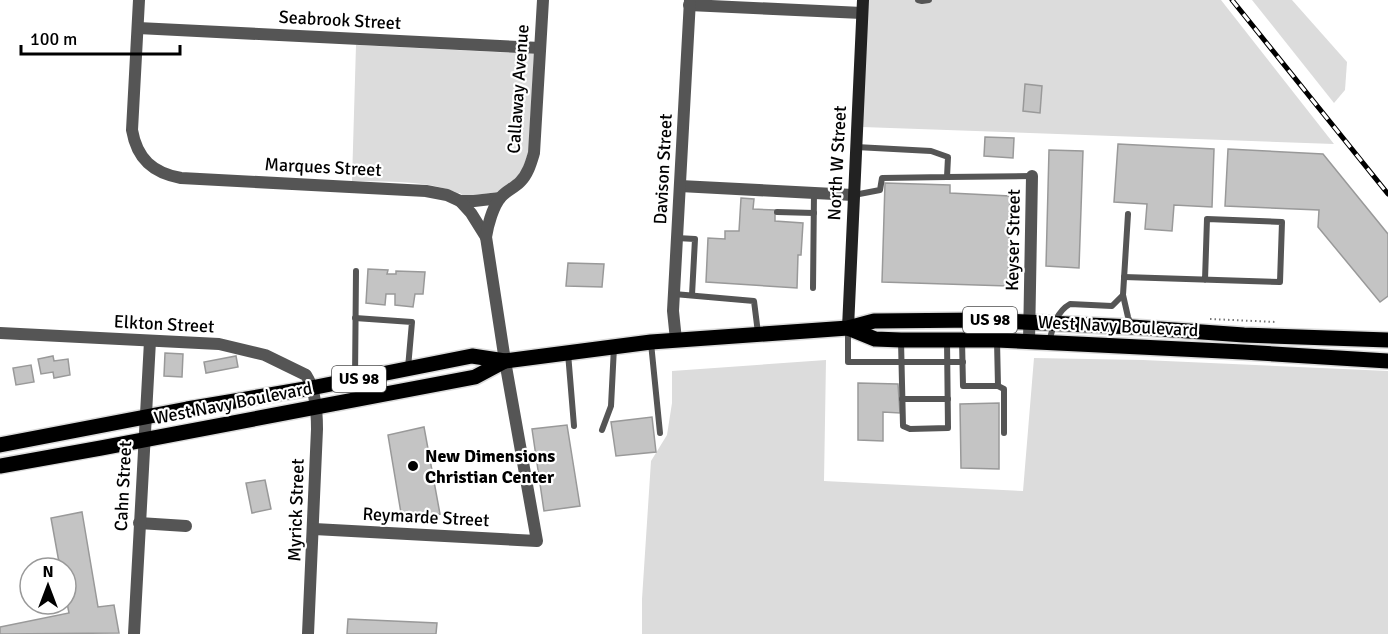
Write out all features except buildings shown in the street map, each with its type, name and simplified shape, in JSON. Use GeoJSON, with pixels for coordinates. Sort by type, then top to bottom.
{"type":"FeatureCollection","features":[{"type":"Feature","properties":{"kind":"main road","name":"North W Street"},"geometry":{"type":"LineString","coordinates":[[848,328],[863,0]]}},
{"type":"Feature","properties":{"kind":"main road","name":"West Navy Boulevard"},"geometry":{"type":"LineString","coordinates":[[0,445],[355,380],[472,356],[505,361],[651,342],[848,328],[874,321],[1029,322],[1244,335],[1388,340]]}},
{"type":"Feature","properties":{"kind":"main road","name":"West Navy Boulevard"},"geometry":{"type":"LineString","coordinates":[[848,328],[875,339],[1049,342],[1388,361]]}},
{"type":"Feature","properties":{"kind":"main road","name":"West Navy Boulevard"},"geometry":{"type":"LineString","coordinates":[[0,466],[475,377],[505,361]]}},
{"type":"Feature","properties":{"kind":"street"},"geometry":{"type":"LineString","coordinates":[[138,28],[139,0]]}},
{"type":"Feature","properties":{"kind":"street","name":"Callaway Avenue"},"geometry":{"type":"LineString","coordinates":[[537,540],[505,361],[486,237],[489,221],[500,198],[520,182],[534,153],[543,0]]}},
{"type":"Feature","properties":{"kind":"street"},"geometry":{"type":"LineString","coordinates":[[689,3],[862,14]]}},
{"type":"Feature","properties":{"kind":"street","name":"Davison Street"},"geometry":{"type":"LineString","coordinates":[[676,340],[674,294],[689,3]]}},
{"type":"Feature","properties":{"kind":"street","name":"Seabrook Street"},"geometry":{"type":"LineString","coordinates":[[138,28],[540,48]]}},
{"type":"Feature","properties":{"kind":"street","name":"Marques Street"},"geometry":{"type":"LineString","coordinates":[[138,28],[132,130],[138,151],[146,162],[159,172],[181,178],[426,191],[447,195],[460,201],[500,198]]}},
{"type":"Feature","properties":{"kind":"street","name":"Keyser Street"},"geometry":{"type":"LineString","coordinates":[[1029,342],[1032,176]]}},
{"type":"Feature","properties":{"kind":"street"},"geometry":{"type":"LineString","coordinates":[[680,186],[853,195]]}},
{"type":"Feature","properties":{"kind":"street","name":"Callaway Avenue"},"geometry":{"type":"LineString","coordinates":[[460,201],[471,213],[486,237]]}},
{"type":"Feature","properties":{"kind":"street","name":"Elkton Street"},"geometry":{"type":"LineString","coordinates":[[0,333],[219,344],[271,357],[301,371],[308,379],[311,388]]}},
{"type":"Feature","properties":{"kind":"street","name":"Cahn Street"},"geometry":{"type":"LineString","coordinates":[[134,634],[150,341]]}},
{"type":"Feature","properties":{"kind":"street","name":"Myrick Street"},"geometry":{"type":"LineString","coordinates":[[308,634],[317,429],[311,388]]}},
{"type":"Feature","properties":{"kind":"street"},"geometry":{"type":"LineString","coordinates":[[139,523],[186,526]]}},
{"type":"Feature","properties":{"kind":"street","name":"Reymarde Street"},"geometry":{"type":"LineString","coordinates":[[314,530],[537,540]]}},
{"type":"Feature","properties":{"kind":"lane"},"geometry":{"type":"LineString","coordinates":[[918,0],[929,0]]}},
{"type":"Feature","properties":{"kind":"lane"},"geometry":{"type":"LineString","coordinates":[[855,147],[931,151],[948,157],[947,177]]}},
{"type":"Feature","properties":{"kind":"lane"},"geometry":{"type":"LineString","coordinates":[[853,195],[880,190],[882,178],[1032,176]]}},
{"type":"Feature","properties":{"kind":"lane"},"geometry":{"type":"LineString","coordinates":[[813,288],[814,193]]}},
{"type":"Feature","properties":{"kind":"lane"},"geometry":{"type":"LineString","coordinates":[[777,212],[814,213]]}},
{"type":"Feature","properties":{"kind":"lane"},"geometry":{"type":"LineString","coordinates":[[1128,214],[1123,295],[1132,327]]}},
{"type":"Feature","properties":{"kind":"lane"},"geometry":{"type":"LineString","coordinates":[[1124,277],[1205,280],[1280,282],[1282,222],[1207,219],[1205,280]]}},
{"type":"Feature","properties":{"kind":"lane"},"geometry":{"type":"LineString","coordinates":[[677,238],[694,239],[692,295]]}},
{"type":"Feature","properties":{"kind":"lane"},"geometry":{"type":"LineString","coordinates":[[355,380],[356,271]]}},
{"type":"Feature","properties":{"kind":"lane"},"geometry":{"type":"LineString","coordinates":[[674,294],[754,301],[758,334]]}},
{"type":"Feature","properties":{"kind":"lane"},"geometry":{"type":"LineString","coordinates":[[1049,342],[1054,323],[1065,307],[1070,304],[1112,306],[1123,295]]}},
{"type":"Feature","properties":{"kind":"lane"},"geometry":{"type":"LineString","coordinates":[[355,318],[412,322],[408,369]]}},
{"type":"Feature","properties":{"kind":"lane"},"geometry":{"type":"LineString","coordinates":[[848,328],[848,362],[963,362]]}},
{"type":"Feature","properties":{"kind":"lane"},"geometry":{"type":"LineString","coordinates":[[901,340],[903,426],[910,429],[948,428],[947,362],[954,340]]}},
{"type":"Feature","properties":{"kind":"lane"},"geometry":{"type":"LineString","coordinates":[[954,340],[963,362],[963,386]]}},
{"type":"Feature","properties":{"kind":"lane"},"geometry":{"type":"LineString","coordinates":[[997,340],[998,386]]}},
{"type":"Feature","properties":{"kind":"lane"},"geometry":{"type":"LineString","coordinates":[[651,342],[660,433]]}},
{"type":"Feature","properties":{"kind":"lane"},"geometry":{"type":"LineString","coordinates":[[602,430],[611,406],[614,347]]}},
{"type":"Feature","properties":{"kind":"lane"},"geometry":{"type":"LineString","coordinates":[[568,353],[574,426]]}},
{"type":"Feature","properties":{"kind":"lane"},"geometry":{"type":"LineString","coordinates":[[948,386],[998,386],[1004,390],[1004,433]]}},
{"type":"Feature","properties":{"kind":"lane"},"geometry":{"type":"LineString","coordinates":[[902,399],[948,399]]}},
{"type":"Feature","properties":{"kind":"shaded area"},"geometry":{"type":"Polygon","coordinates":[[[868,0],[1221,0],[1334,144],[862,127],[868,0]]]}},
{"type":"Feature","properties":{"kind":"shaded area"},"geometry":{"type":"Polygon","coordinates":[[[1252,0],[1292,0],[1347,62],[1345,90],[1334,103],[1252,0]]]}},
{"type":"Feature","properties":{"kind":"shaded area"},"geometry":{"type":"Polygon","coordinates":[[[356,45],[534,54],[529,151],[522,170],[516,178],[498,192],[474,195],[462,195],[420,184],[352,181],[356,45]]]}},
{"type":"Feature","properties":{"kind":"shaded area"},"geometry":{"type":"Polygon","coordinates":[[[1034,358],[1143,360],[1388,371],[1388,634],[642,634],[642,599],[651,461],[667,435],[672,403],[672,371],[826,360],[824,481],[1023,491],[1034,358]]]}},
{"type":"Feature","properties":{"kind":"railway"},"geometry":{"type":"LineString","coordinates":[[1232,0],[1388,194]]}},
{"type":"Feature","properties":{"kind":"place","name":"New Dimensions Christian Center"},"geometry":{"type":"Point","coordinates":[413,466]}}]}
